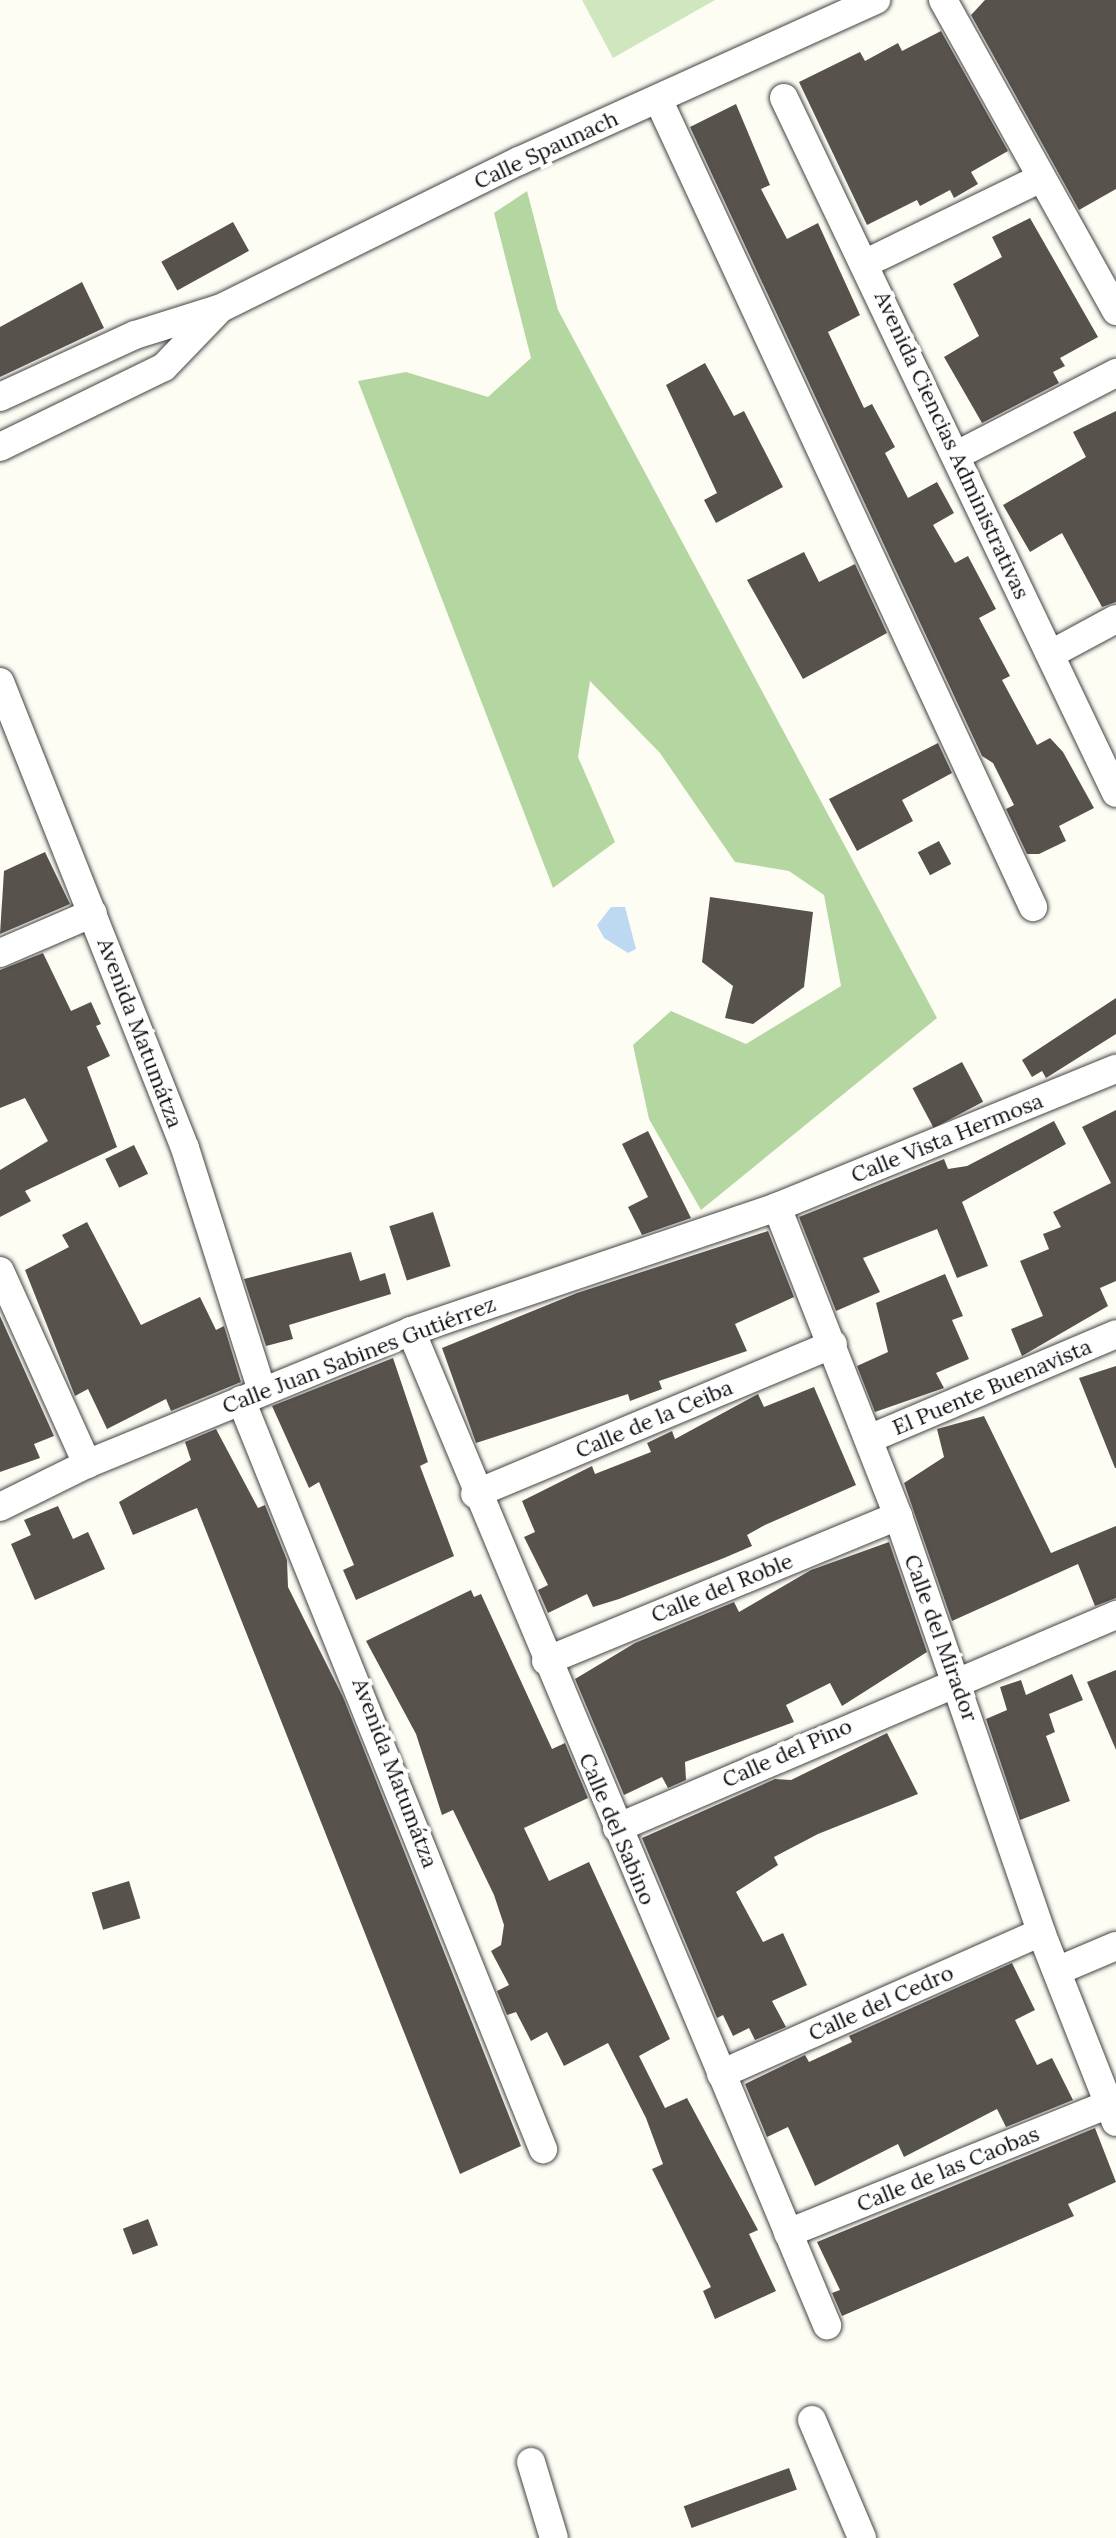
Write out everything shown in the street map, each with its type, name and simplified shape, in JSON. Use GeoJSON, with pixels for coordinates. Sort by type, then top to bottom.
{"type":"FeatureCollection","features":[{"type":"Feature","properties":{"kind":"street","name":"Calle Spaunach"},"geometry":{"type":"LineString","coordinates":[[221,308],[658,99],[876,0]]}},
{"type":"Feature","properties":{"kind":"street"},"geometry":{"type":"LineString","coordinates":[[943,0],[1116,311]]}},
{"type":"Feature","properties":{"kind":"street","name":"Avenida Ciencias Administrativas"},"geometry":{"type":"LineString","coordinates":[[784,98],[866,263],[1116,793]]}},
{"type":"Feature","properties":{"kind":"street"},"geometry":{"type":"LineString","coordinates":[[658,99],[1033,907]]}},
{"type":"Feature","properties":{"kind":"street"},"geometry":{"type":"LineString","coordinates":[[866,263],[1041,178]]}},
{"type":"Feature","properties":{"kind":"street"},"geometry":{"type":"LineString","coordinates":[[0,397],[135,335],[221,308]]}},
{"type":"Feature","properties":{"kind":"street"},"geometry":{"type":"LineString","coordinates":[[0,447],[164,367],[221,308]]}},
{"type":"Feature","properties":{"kind":"street"},"geometry":{"type":"LineString","coordinates":[[957,455],[1116,373]]}},
{"type":"Feature","properties":{"kind":"street"},"geometry":{"type":"LineString","coordinates":[[1051,654],[1116,619]]}},
{"type":"Feature","properties":{"kind":"street","name":"Avenida Matumátza"},"geometry":{"type":"LineString","coordinates":[[0,682],[185,1148],[252,1396],[543,2149]]}},
{"type":"Feature","properties":{"kind":"street"},"geometry":{"type":"LineString","coordinates":[[0,953],[93,913]]}},
{"type":"Feature","properties":{"kind":"street","name":"Calle Vista Hermosa"},"geometry":{"type":"LineString","coordinates":[[777,1207],[1116,1069]]}},
{"type":"Feature","properties":{"kind":"street","name":"Calle Juan Sabines Gutiérrez"},"geometry":{"type":"LineString","coordinates":[[0,1507],[87,1464],[411,1331],[777,1207]]}},
{"type":"Feature","properties":{"kind":"street","name":"Calle del Mirador"},"geometry":{"type":"LineString","coordinates":[[777,1207],[898,1516],[957,1678],[1041,1932],[1112,2113]]}},
{"type":"Feature","properties":{"kind":"street"},"geometry":{"type":"LineString","coordinates":[[0,1271],[87,1464]]}},
{"type":"Feature","properties":{"kind":"street","name":"Calle del Sabino"},"geometry":{"type":"LineString","coordinates":[[411,1331],[475,1494],[827,2325]]}},
{"type":"Feature","properties":{"kind":"street","name":"El Puente Buenavista"},"geometry":{"type":"LineString","coordinates":[[869,1439],[1116,1334]]}},
{"type":"Feature","properties":{"kind":"street","name":"Calle de la Ceiba"},"geometry":{"type":"LineString","coordinates":[[475,1494],[833,1344]]}},
{"type":"Feature","properties":{"kind":"street","name":"Calle del Roble"},"geometry":{"type":"LineString","coordinates":[[546,1661],[898,1516]]}},
{"type":"Feature","properties":{"kind":"street","name":"Calle del Pino"},"geometry":{"type":"LineString","coordinates":[[617,1828],[957,1678],[1116,1615]]}},
{"type":"Feature","properties":{"kind":"street","name":"Calle del Cedro"},"geometry":{"type":"LineString","coordinates":[[721,2074],[1041,1932]]}},
{"type":"Feature","properties":{"kind":"street"},"geometry":{"type":"LineString","coordinates":[[1057,1971],[1116,1946]]}},
{"type":"Feature","properties":{"kind":"street","name":"Calle de las Caobas"},"geometry":{"type":"LineString","coordinates":[[788,2233],[1112,2113]]}},
{"type":"Feature","properties":{"kind":"street"},"geometry":{"type":"LineString","coordinates":[[812,2420],[862,2538]]}},
{"type":"Feature","properties":{"kind":"street"},"geometry":{"type":"LineString","coordinates":[[531,2462],[554,2538]]}},
{"type":"Feature","properties":{"kind":"green space"},"geometry":{"type":"Polygon","coordinates":[[[582,0],[715,0],[613,58],[582,0]]]}},
{"type":"Feature","properties":{"kind":"green space"},"geometry":{"type":"Polygon","coordinates":[[[527,191],[558,310],[937,1018],[701,1210],[649,1119],[633,1045],[671,1011],[746,1044],[841,986],[824,895],[789,871],[735,862],[660,753],[590,681],[578,757],[615,842],[553,888],[358,381],[406,372],[488,397],[531,358],[494,213],[527,191]]]}},
{"type":"Feature","properties":{"kind":"water"},"geometry":{"type":"Polygon","coordinates":[[[611,907],[625,907],[636,949],[628,953],[604,938],[597,925],[611,907]]]}},
{"type":"Feature","properties":{"kind":"building"},"geometry":{"type":"Polygon","coordinates":[[[985,0],[1116,0],[1116,189],[1079,210],[971,15],[985,0]]]}},
{"type":"Feature","properties":{"kind":"building"},"geometry":{"type":"Polygon","coordinates":[[[941,31],[1008,151],[971,172],[978,184],[954,198],[950,190],[920,206],[917,200],[867,225],[799,82],[860,52],[865,61],[898,43],[902,51],[941,31]]]}},
{"type":"Feature","properties":{"kind":"building"},"geometry":{"type":"Polygon","coordinates":[[[736,104],[770,185],[761,189],[787,239],[818,223],[860,315],[828,332],[864,408],[872,404],[895,447],[885,453],[908,498],[937,482],[954,513],[933,525],[955,563],[968,556],[996,609],[979,618],[1010,676],[1002,680],[1037,745],[1050,738],[1063,752],[1094,808],[1059,826],[1066,841],[1039,854],[1027,854],[1006,809],[1014,805],[993,763],[982,756],[690,127],[736,104]]]}},
{"type":"Feature","properties":{"kind":"building"},"geometry":{"type":"Polygon","coordinates":[[[1030,218],[1098,337],[1060,358],[1065,366],[1053,372],[1059,383],[982,423],[944,357],[979,336],[953,284],[1002,257],[992,237],[1030,218]]]}},
{"type":"Feature","properties":{"kind":"building"},"geometry":{"type":"Polygon","coordinates":[[[233,222],[249,251],[177,291],[161,262],[233,222]]]}},
{"type":"Feature","properties":{"kind":"building"},"geometry":{"type":"Polygon","coordinates":[[[82,282],[104,328],[0,377],[0,327],[82,282]]]}},
{"type":"Feature","properties":{"kind":"building"},"geometry":{"type":"Polygon","coordinates":[[[705,363],[734,416],[744,411],[783,487],[716,523],[704,500],[717,493],[666,385],[705,363]]]}},
{"type":"Feature","properties":{"kind":"building"},"geometry":{"type":"Polygon","coordinates":[[[1116,411],[1116,602],[1102,607],[1062,533],[1030,552],[1003,505],[1086,457],[1073,432],[1116,411]]]}},
{"type":"Feature","properties":{"kind":"building"},"geometry":{"type":"Polygon","coordinates":[[[804,552],[819,582],[855,564],[887,633],[803,679],[747,580],[804,552]]]}},
{"type":"Feature","properties":{"kind":"building"},"geometry":{"type":"Polygon","coordinates":[[[938,743],[952,773],[902,800],[913,821],[857,851],[829,799],[938,743]]]}},
{"type":"Feature","properties":{"kind":"building"},"geometry":{"type":"Polygon","coordinates":[[[939,841],[951,864],[930,875],[918,852],[939,841]]]}},
{"type":"Feature","properties":{"kind":"building"},"geometry":{"type":"Polygon","coordinates":[[[45,852],[70,904],[0,934],[4,871],[45,852]]]}},
{"type":"Feature","properties":{"kind":"building"},"geometry":{"type":"Polygon","coordinates":[[[710,897],[813,912],[804,987],[753,1024],[725,1018],[733,986],[702,962],[710,897]]]}},
{"type":"Feature","properties":{"kind":"building"},"geometry":{"type":"Polygon","coordinates":[[[43,953],[71,1011],[91,1002],[101,1024],[96,1026],[110,1056],[87,1067],[117,1147],[25,1191],[31,1201],[0,1217],[0,1170],[48,1141],[25,1098],[0,1108],[0,970],[43,953]]]}},
{"type":"Feature","properties":{"kind":"building"},"geometry":{"type":"Polygon","coordinates":[[[1116,998],[1116,1034],[1046,1078],[1042,1071],[1032,1077],[1022,1060],[1116,998]]]}},
{"type":"Feature","properties":{"kind":"building"},"geometry":{"type":"Polygon","coordinates":[[[962,1062],[983,1102],[934,1128],[913,1088],[962,1062]]]}},
{"type":"Feature","properties":{"kind":"building"},"geometry":{"type":"Polygon","coordinates":[[[1116,1110],[1116,1281],[1100,1288],[1108,1306],[1022,1356],[1011,1329],[1043,1316],[1020,1261],[1049,1249],[1043,1234],[1061,1227],[1053,1212],[1111,1183],[1082,1127],[1116,1110]]]}},
{"type":"Feature","properties":{"kind":"building"},"geometry":{"type":"Polygon","coordinates":[[[1054,1121],[1066,1144],[962,1202],[988,1266],[957,1278],[937,1229],[863,1258],[880,1292],[836,1311],[799,1217],[944,1159],[948,1169],[967,1166],[1054,1121]]]}},
{"type":"Feature","properties":{"kind":"building"},"geometry":{"type":"Polygon","coordinates":[[[648,1131],[691,1218],[642,1235],[628,1207],[648,1197],[622,1144],[648,1131]]]}},
{"type":"Feature","properties":{"kind":"building"},"geometry":{"type":"Polygon","coordinates":[[[134,1145],[148,1174],[119,1188],[105,1159],[134,1145]]]}},
{"type":"Feature","properties":{"kind":"building"},"geometry":{"type":"Polygon","coordinates":[[[433,1212],[451,1266],[407,1280],[389,1226],[433,1212]]]}},
{"type":"Feature","properties":{"kind":"building"},"geometry":{"type":"Polygon","coordinates":[[[87,1222],[141,1325],[200,1297],[216,1330],[224,1326],[241,1382],[171,1411],[166,1399],[107,1429],[88,1389],[75,1396],[25,1270],[69,1247],[62,1235],[87,1222]]]}},
{"type":"Feature","properties":{"kind":"building"},"geometry":{"type":"Polygon","coordinates":[[[768,1231],[794,1297],[735,1324],[747,1351],[659,1381],[662,1389],[630,1401],[628,1394],[476,1443],[442,1348],[577,1293],[768,1231]]]}},
{"type":"Feature","properties":{"kind":"building"},"geometry":{"type":"Polygon","coordinates":[[[351,1252],[360,1281],[385,1273],[391,1294],[289,1325],[293,1339],[266,1346],[244,1279],[351,1252]]]}},
{"type":"Feature","properties":{"kind":"building"},"geometry":{"type":"Polygon","coordinates":[[[945,1274],[963,1316],[952,1320],[969,1359],[936,1373],[944,1388],[875,1412],[857,1366],[888,1352],[876,1303],[945,1274]]]}},
{"type":"Feature","properties":{"kind":"building"},"geometry":{"type":"Polygon","coordinates":[[[0,1316],[54,1436],[34,1444],[40,1458],[0,1472],[0,1316]]]}},
{"type":"Feature","properties":{"kind":"building"},"geometry":{"type":"Polygon","coordinates":[[[393,1358],[428,1462],[420,1466],[454,1556],[356,1600],[343,1570],[354,1565],[319,1482],[309,1488],[272,1406],[393,1358]]]}},
{"type":"Feature","properties":{"kind":"building"},"geometry":{"type":"Polygon","coordinates":[[[1116,1366],[1116,1468],[1115,1468],[1079,1378],[1116,1366]]]}},
{"type":"Feature","properties":{"kind":"building"},"geometry":{"type":"Polygon","coordinates":[[[814,1387],[856,1485],[765,1525],[747,1535],[752,1546],[724,1558],[619,1599],[593,1607],[587,1594],[548,1613],[538,1590],[548,1585],[524,1537],[535,1532],[522,1501],[592,1466],[595,1474],[651,1452],[647,1443],[672,1431],[675,1439],[758,1394],[764,1407],[814,1387]]]}},
{"type":"Feature","properties":{"kind":"building"},"geometry":{"type":"Polygon","coordinates":[[[984,1416],[1051,1553],[1116,1526],[1116,1598],[1095,1606],[1078,1564],[952,1621],[904,1483],[944,1457],[937,1429],[984,1416]]]}},
{"type":"Feature","properties":{"kind":"building"},"geometry":{"type":"Polygon","coordinates":[[[216,1429],[258,1508],[265,1505],[287,1560],[288,1587],[343,1697],[521,2146],[460,2174],[197,1508],[133,1535],[119,1502],[191,1460],[185,1442],[216,1429]]]}},
{"type":"Feature","properties":{"kind":"building"},"geometry":{"type":"Polygon","coordinates":[[[58,1506],[73,1539],[88,1532],[105,1569],[35,1600],[11,1544],[31,1535],[24,1520],[58,1506]]]}},
{"type":"Feature","properties":{"kind":"building"},"geometry":{"type":"Polygon","coordinates":[[[889,1542],[927,1652],[842,1706],[830,1683],[786,1705],[794,1722],[685,1762],[686,1780],[668,1788],[662,1777],[624,1795],[575,1679],[635,1643],[734,1602],[739,1612],[811,1570],[889,1542]]]}},
{"type":"Feature","properties":{"kind":"building"},"geometry":{"type":"Polygon","coordinates":[[[471,1590],[474,1597],[481,1594],[552,1749],[565,1743],[588,1798],[524,1828],[549,1881],[589,1862],[670,2039],[639,2056],[665,2108],[687,2098],[758,2230],[749,2234],[776,2291],[715,2319],[703,2291],[711,2287],[652,2169],[663,2164],[646,2118],[608,2043],[564,2066],[547,2032],[531,2041],[516,2012],[507,2015],[497,1991],[509,1985],[491,1951],[501,1945],[504,1925],[494,1895],[453,1810],[442,1815],[416,1734],[366,1641],[471,1590]]]}},
{"type":"Feature","properties":{"kind":"building"},"geometry":{"type":"Polygon","coordinates":[[[1116,1670],[1116,1750],[1087,1682],[1116,1670]]]}},
{"type":"Feature","properties":{"kind":"building"},"geometry":{"type":"Polygon","coordinates":[[[1072,1674],[1083,1700],[1049,1714],[1055,1732],[1046,1736],[1070,1801],[1020,1820],[986,1719],[1007,1710],[1000,1687],[1021,1680],[1026,1695],[1072,1674]]]}},
{"type":"Feature","properties":{"kind":"building"},"geometry":{"type":"Polygon","coordinates":[[[887,1733],[918,1794],[818,1834],[774,1857],[778,1865],[736,1892],[763,1942],[783,1933],[807,1985],[772,2001],[786,2027],[755,2040],[749,2028],[733,2036],[723,2015],[717,2018],[642,1838],[775,1779],[791,1780],[887,1733]]]}},
{"type":"Feature","properties":{"kind":"building"},"geometry":{"type":"Polygon","coordinates":[[[129,1881],[140,1918],[103,1930],[92,1892],[129,1881]]]}},
{"type":"Feature","properties":{"kind":"building"},"geometry":{"type":"Polygon","coordinates":[[[1012,1963],[1035,2010],[1015,2020],[1037,2065],[1052,2058],[1073,2100],[1006,2127],[997,2109],[904,2157],[898,2144],[815,2186],[788,2127],[767,2137],[745,2084],[805,2055],[809,2062],[852,2042],[849,2036],[1012,1963]]]}},
{"type":"Feature","properties":{"kind":"building"},"geometry":{"type":"Polygon","coordinates":[[[1095,2128],[1116,2182],[1068,2204],[1074,2216],[842,2316],[832,2293],[840,2290],[817,2242],[1095,2128]]]}},
{"type":"Feature","properties":{"kind":"building"},"geometry":{"type":"Polygon","coordinates":[[[148,2219],[158,2245],[133,2255],[123,2229],[148,2219]]]}},
{"type":"Feature","properties":{"kind":"building"},"geometry":{"type":"Polygon","coordinates":[[[789,2468],[797,2490],[692,2528],[684,2506],[789,2468]]]}}]}
